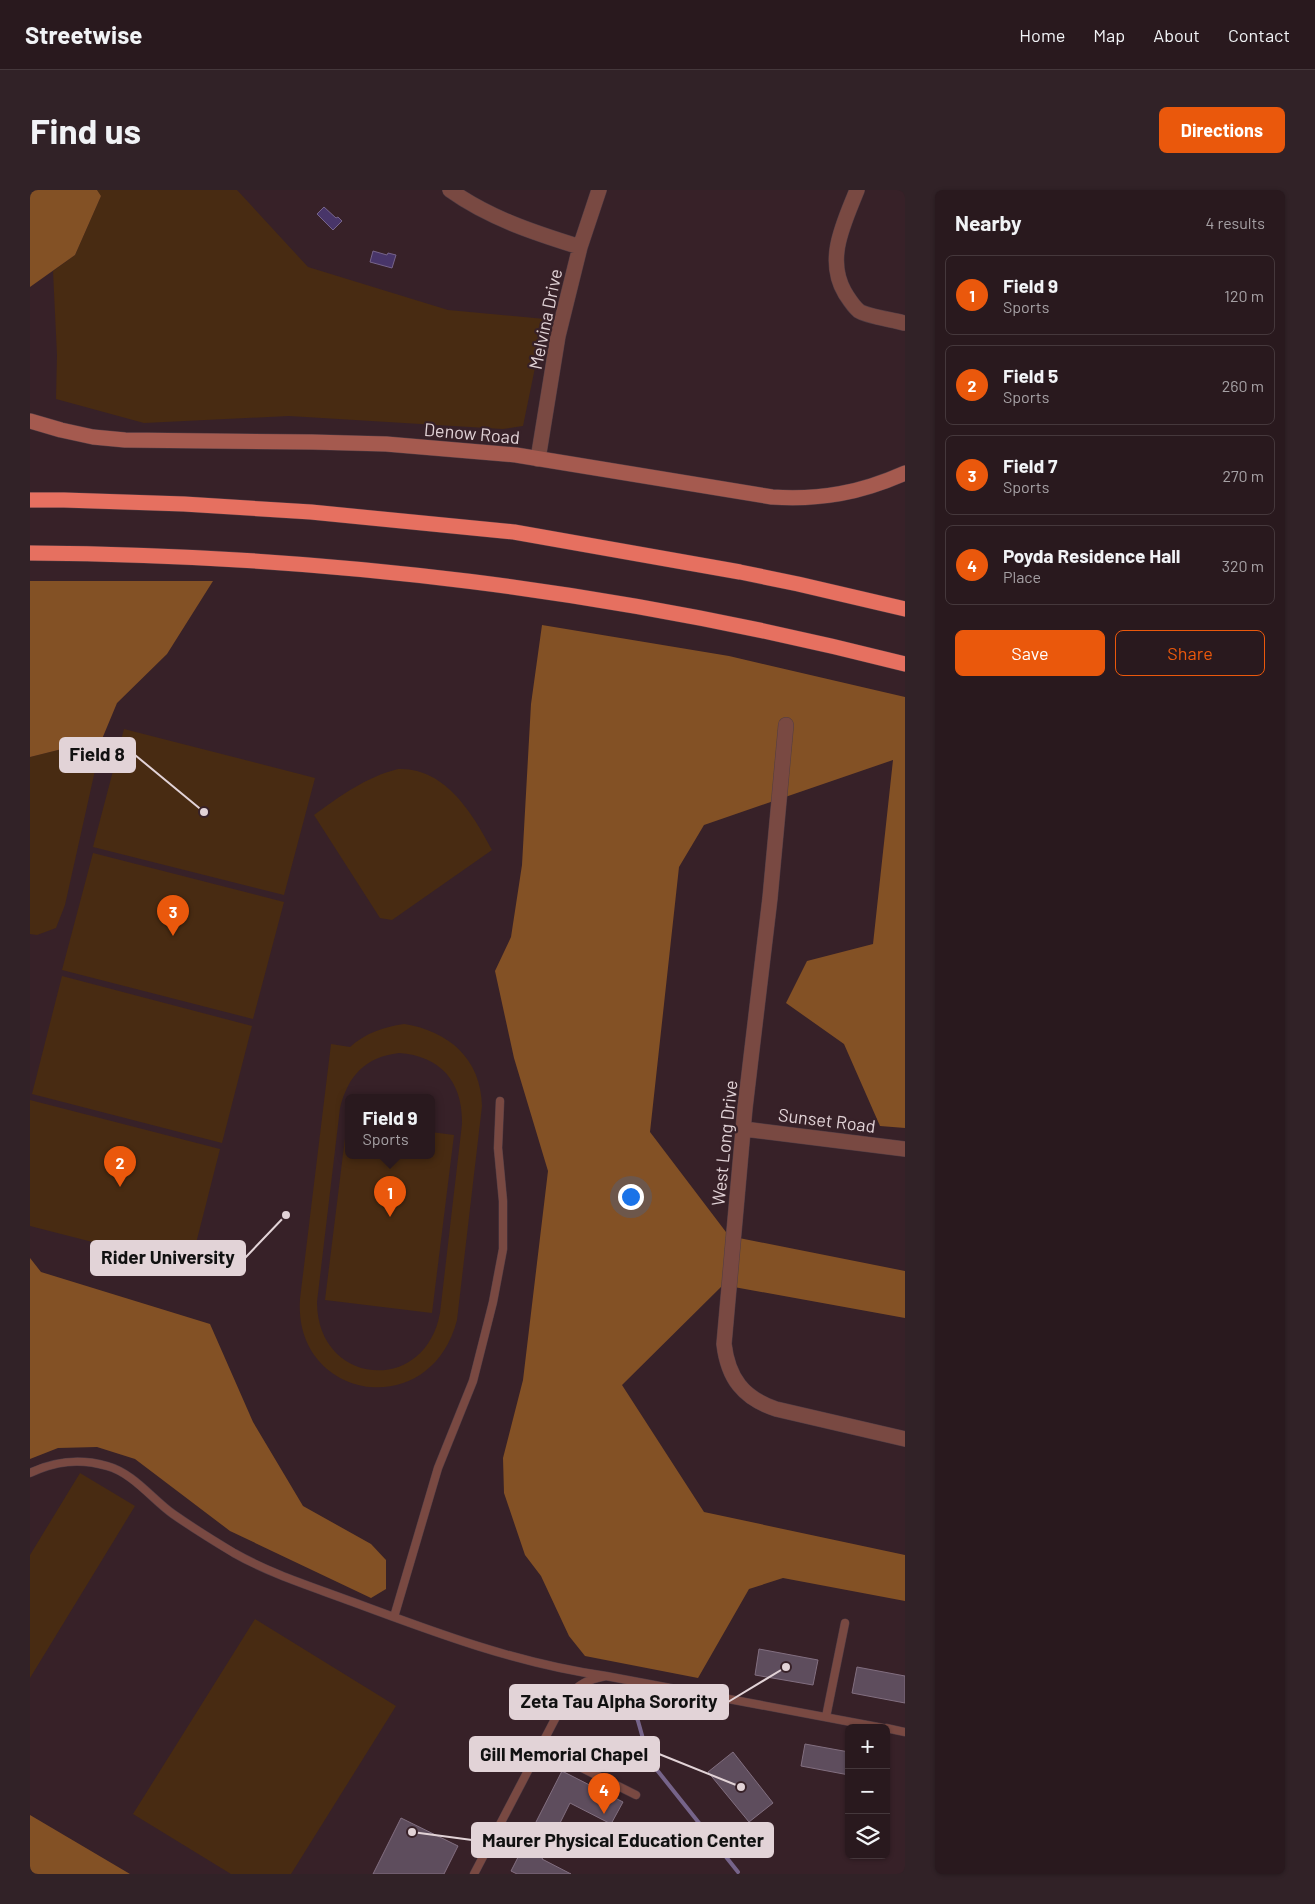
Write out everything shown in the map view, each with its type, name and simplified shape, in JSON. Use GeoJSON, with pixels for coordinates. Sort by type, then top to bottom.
{"type":"FeatureCollection","features":[{"type":"Feature","properties":{"kind":"highway"},"geometry":{"type":"LineString","coordinates":[[30,500],[184,504],[311,512],[514,532],[769,578],[905,609]]}},
{"type":"Feature","properties":{"kind":"highway"},"geometry":{"type":"LineString","coordinates":[[30,554],[143,555],[288,563],[391,571],[506,585],[678,612],[788,635],[905,664]]}},
{"type":"Feature","properties":{"kind":"street"},"geometry":{"type":"LineString","coordinates":[[450,190],[484,211],[510,224],[580,247]]}},
{"type":"Feature","properties":{"kind":"street","name":"Melvina Drive"},"geometry":{"type":"LineString","coordinates":[[538,459],[558,336],[580,247],[599,190]]}},
{"type":"Feature","properties":{"kind":"street"},"geometry":{"type":"LineString","coordinates":[[857,190],[837,245],[837,274],[846,295],[860,312],[904,323]]}},
{"type":"Feature","properties":{"kind":"street","name":"Denow Road"},"geometry":{"type":"LineString","coordinates":[[30,421],[93,437],[125,440],[312,442],[460,449],[538,459],[772,497],[830,496],[859,490],[905,473]]}},
{"type":"Feature","properties":{"kind":"street","name":"West Long Drive"},"geometry":{"type":"LineString","coordinates":[[786,725],[770,898],[744,1129],[724,1344],[726,1359],[731,1374],[739,1386],[763,1405],[905,1439]]}},
{"type":"Feature","properties":{"kind":"street","name":"Sunset Road"},"geometry":{"type":"LineString","coordinates":[[744,1129],[905,1149]]}},
{"type":"Feature","properties":{"kind":"lane"},"geometry":{"type":"LineString","coordinates":[[394,1617],[438,1468],[473,1381],[504,1249],[504,1201],[498,1148],[500,1101]]}},
{"type":"Feature","properties":{"kind":"lane"},"geometry":{"type":"LineString","coordinates":[[30,1473],[66,1460],[89,1461],[109,1466],[128,1477],[173,1514],[235,1554],[277,1573],[394,1617],[536,1664],[864,1724]]}},
{"type":"Feature","properties":{"kind":"lane"},"geometry":{"type":"LineString","coordinates":[[826,1717],[845,1622]]}},
{"type":"Feature","properties":{"kind":"lane"},"geometry":{"type":"LineString","coordinates":[[474,1874],[566,1698],[579,1684],[606,1676]]}},
{"type":"Feature","properties":{"kind":"lane"},"geometry":{"type":"LineString","coordinates":[[890,1729],[905,1732]]}},
{"type":"Feature","properties":{"kind":"lane"},"geometry":{"type":"LineString","coordinates":[[540,1747],[636,1795]]}},
{"type":"Feature","properties":{"kind":"shaded area"},"geometry":{"type":"Polygon","coordinates":[[[30,190],[97,190],[101,196],[75,255],[30,287],[30,190]]]}},
{"type":"Feature","properties":{"kind":"shaded area"},"geometry":{"type":"Polygon","coordinates":[[[97,190],[237,190],[308,267],[448,310],[545,319],[523,426],[503,429],[289,416],[144,423],[56,399],[57,355],[53,271],[75,255],[101,196],[97,190]]]}},
{"type":"Feature","properties":{"kind":"shaded area"},"geometry":{"type":"Polygon","coordinates":[[[324,207],[342,221],[333,230],[317,214],[324,207]]]}},
{"type":"Feature","properties":{"kind":"shaded area"},"geometry":{"type":"Polygon","coordinates":[[[373,251],[387,255],[388,253],[396,255],[392,268],[370,262],[373,251]]]}},
{"type":"Feature","properties":{"kind":"shaded area"},"geometry":{"type":"Polygon","coordinates":[[[30,581],[213,581],[167,654],[117,703],[102,739],[30,757],[30,581]]]}},
{"type":"Feature","properties":{"kind":"shaded area"},"geometry":{"type":"Polygon","coordinates":[[[542,625],[729,656],[905,697],[905,1128],[880,1126],[844,1044],[786,1003],[807,961],[873,944],[893,760],[704,825],[679,867],[650,1132],[729,1236],[905,1271],[905,1318],[723,1285],[622,1385],[704,1512],[905,1555],[905,1601],[783,1578],[749,1589],[698,1678],[585,1656],[569,1636],[541,1576],[525,1555],[504,1493],[503,1458],[523,1380],[548,1171],[514,1058],[495,971],[511,937],[522,865],[531,704],[542,625]]]}},
{"type":"Feature","properties":{"kind":"shaded area"},"geometry":{"type":"Polygon","coordinates":[[[124,729],[315,778],[284,895],[93,847],[124,729]]]}},
{"type":"Feature","properties":{"kind":"shaded area"},"geometry":{"type":"Polygon","coordinates":[[[102,739],[65,905],[56,928],[37,935],[30,934],[30,757],[102,739]]]}},
{"type":"Feature","properties":{"kind":"shaded area"},"geometry":{"type":"Polygon","coordinates":[[[398,769],[415,770],[430,776],[456,795],[476,822],[492,850],[392,920],[380,918],[314,815],[364,782],[398,769]]]}},
{"type":"Feature","properties":{"kind":"shaded area"},"geometry":{"type":"Polygon","coordinates":[[[93,853],[284,902],[253,1019],[62,970],[93,853]]]}},
{"type":"Feature","properties":{"kind":"shaded area"},"geometry":{"type":"Polygon","coordinates":[[[62,976],[252,1026],[222,1143],[32,1094],[62,976]]]}},
{"type":"Feature","properties":{"kind":"shaded area"},"geometry":{"type":"Polygon","coordinates":[[[404,1024],[435,1033],[459,1050],[469,1061],[476,1074],[482,1106],[457,1320],[442,1353],[420,1375],[394,1386],[366,1386],[339,1377],[318,1360],[304,1333],[300,1299],[331,1044],[350,1047],[369,1034],[404,1024]],[[399,1053],[387,1055],[368,1064],[353,1078],[343,1097],[340,1108],[317,1302],[322,1330],[334,1351],[352,1364],[373,1370],[394,1368],[414,1358],[430,1340],[440,1313],[462,1124],[461,1109],[454,1084],[447,1074],[427,1059],[399,1053]]]}},
{"type":"Feature","properties":{"kind":"shaded area"},"geometry":{"type":"Polygon","coordinates":[[[30,1100],[220,1149],[190,1267],[30,1226],[30,1100]]]}},
{"type":"Feature","properties":{"kind":"shaded area"},"geometry":{"type":"Polygon","coordinates":[[[435,1133],[454,1135],[432,1313],[325,1300],[345,1138],[345,1159],[435,1159],[435,1133]]]}},
{"type":"Feature","properties":{"kind":"shaded area"},"geometry":{"type":"Polygon","coordinates":[[[30,1258],[41,1272],[210,1324],[253,1422],[303,1506],[371,1544],[386,1560],[386,1589],[371,1598],[230,1531],[135,1459],[97,1447],[58,1448],[30,1459],[30,1258]]]}},
{"type":"Feature","properties":{"kind":"shaded area"},"geometry":{"type":"Polygon","coordinates":[[[80,1473],[135,1506],[30,1678],[30,1555],[80,1473]]]}},
{"type":"Feature","properties":{"kind":"shaded area"},"geometry":{"type":"Polygon","coordinates":[[[255,1619],[396,1706],[291,1874],[231,1874],[133,1814],[255,1619]]]}},
{"type":"Feature","properties":{"kind":"shaded area"},"geometry":{"type":"Polygon","coordinates":[[[30,1815],[130,1874],[30,1874],[30,1815]]]}},
{"type":"Feature","properties":{"kind":"building"},"geometry":{"type":"Polygon","coordinates":[[[759,1649],[818,1660],[813,1685],[755,1675],[759,1649]]]}},
{"type":"Feature","properties":{"kind":"building"},"geometry":{"type":"Polygon","coordinates":[[[857,1667],[905,1676],[905,1703],[852,1693],[857,1667]]]}},
{"type":"Feature","properties":{"kind":"building"},"geometry":{"type":"Polygon","coordinates":[[[805,1744],[845,1751],[845,1774],[801,1766],[805,1744]]]}},
{"type":"Feature","properties":{"kind":"building"},"geometry":{"type":"Polygon","coordinates":[[[733,1752],[773,1803],[749,1822],[708,1772],[733,1752]]]}},
{"type":"Feature","properties":{"kind":"building"},"geometry":{"type":"Polygon","coordinates":[[[562,1771],[623,1802],[611,1824],[570,1803],[542,1859],[571,1874],[517,1874],[511,1871],[562,1771]]]}},
{"type":"Feature","properties":{"kind":"building"},"geometry":{"type":"Polygon","coordinates":[[[401,1818],[458,1846],[444,1874],[373,1874],[401,1818]]]}},
{"type":"Feature","properties":{"kind":"waterway"},"geometry":{"type":"LineString","coordinates":[[627,1694],[638,1721],[649,1760],[738,1872]]}},
{"type":"Feature","properties":{"kind":"place","name":"Field 8"},"geometry":{"type":"Point","coordinates":[204,812]}},
{"type":"Feature","properties":{"kind":"place","name":"Field 7"},"geometry":{"type":"Point","coordinates":[173,936]}},
{"type":"Feature","properties":{"kind":"place","name":"Field 5"},"geometry":{"type":"Point","coordinates":[120,1187]}},
{"type":"Feature","properties":{"kind":"place","name":"Rider University"},"geometry":{"type":"Point","coordinates":[286,1215]}},
{"type":"Feature","properties":{"kind":"place","name":"Field 9"},"geometry":{"type":"Point","coordinates":[390,1217]}},
{"type":"Feature","properties":{"kind":"place","name":"Zeta Tau Alpha Sorority"},"geometry":{"type":"Point","coordinates":[786,1667]}},
{"type":"Feature","properties":{"kind":"place","name":"Gill Memorial Chapel"},"geometry":{"type":"Point","coordinates":[741,1787]}},
{"type":"Feature","properties":{"kind":"place","name":"Poyda Residence Hall"},"geometry":{"type":"Point","coordinates":[604,1814]}},
{"type":"Feature","properties":{"kind":"place","name":"Maurer Physical Education Center"},"geometry":{"type":"Point","coordinates":[412,1832]}}]}
